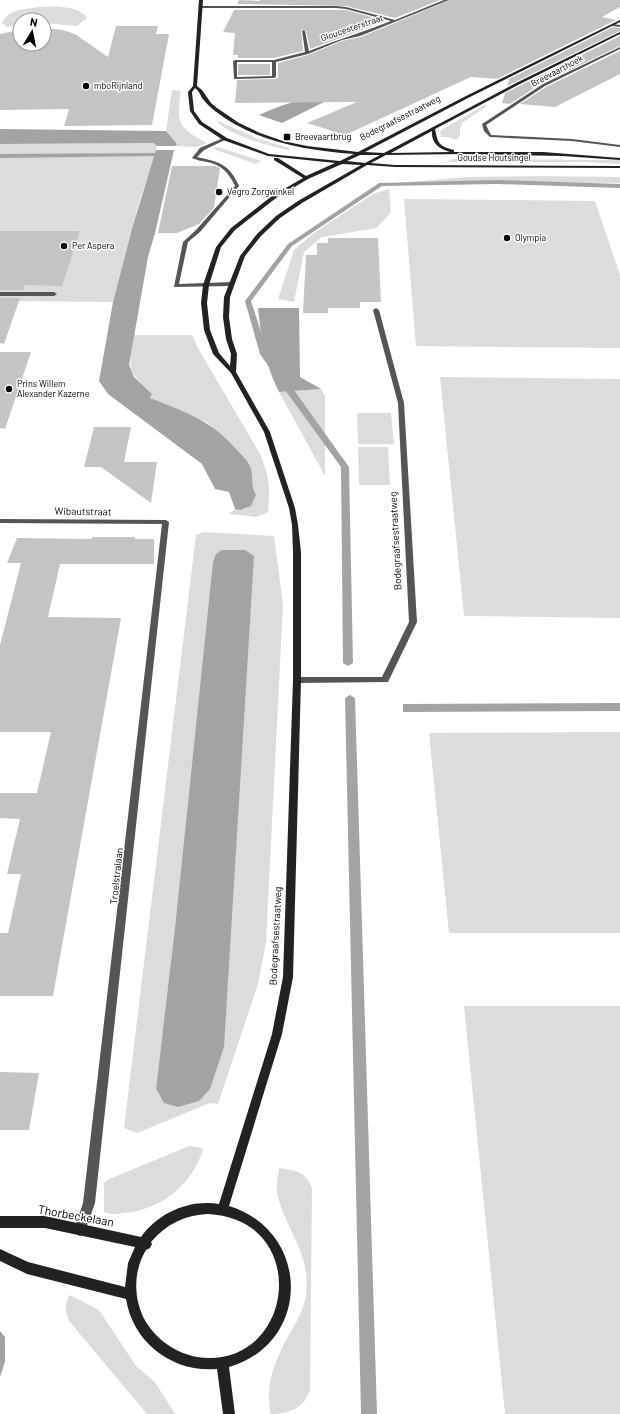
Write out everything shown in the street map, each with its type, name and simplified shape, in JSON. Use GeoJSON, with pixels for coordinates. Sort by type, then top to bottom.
{"type":"FeatureCollection","features":[{"type":"Feature","properties":{"kind":"main road"},"geometry":{"type":"LineString","coordinates":[[201,0],[195,86],[190,92],[192,111],[200,123],[225,139],[283,162],[306,178]]}},
{"type":"Feature","properties":{"kind":"main road","name":"Bodegraafsestraatweg"},"geometry":{"type":"LineString","coordinates":[[223,1208],[277,1034],[288,976],[297,680],[297,552],[293,514],[267,432],[233,372],[216,354],[207,330],[204,303],[206,285],[219,247],[233,229],[274,197],[306,178],[342,162],[359,152],[620,22]]}},
{"type":"Feature","properties":{"kind":"main road"},"geometry":{"type":"LineString","coordinates":[[233,372],[234,354],[229,339],[226,317],[227,297],[243,256],[259,235],[278,217],[300,202],[386,154],[434,130],[517,84],[620,33]]}},
{"type":"Feature","properties":{"kind":"main road","name":"Goudse Houtsingel"},"geometry":{"type":"LineString","coordinates":[[195,86],[202,91],[205,99],[226,117],[258,134],[311,149],[386,154],[467,153],[569,155],[620,159]]}},
{"type":"Feature","properties":{"kind":"main road"},"geometry":{"type":"LineString","coordinates":[[434,130],[433,136],[436,143],[444,150],[467,153]]}},
{"type":"Feature","properties":{"kind":"main road","name":"Goudse Houtsingel"},"geometry":{"type":"LineString","coordinates":[[268,155],[320,161],[413,166],[620,167]]}},
{"type":"Feature","properties":{"kind":"main road"},"geometry":{"type":"LineString","coordinates":[[223,1208],[244,1214],[262,1227],[270,1236],[280,1257],[285,1280],[282,1304],[271,1327],[255,1346],[245,1353],[222,1364],[192,1364],[178,1361],[165,1354],[145,1334],[138,1322],[133,1308],[131,1294],[135,1268],[139,1255],[146,1244],[164,1224],[174,1217],[198,1209],[223,1208]]}},
{"type":"Feature","properties":{"kind":"main road","name":"Thorbeckelaan"},"geometry":{"type":"LineString","coordinates":[[0,1222],[45,1222],[146,1244]]}},
{"type":"Feature","properties":{"kind":"main road"},"geometry":{"type":"LineString","coordinates":[[0,1255],[27,1268],[131,1294]]}},
{"type":"Feature","properties":{"kind":"main road"},"geometry":{"type":"LineString","coordinates":[[222,1364],[229,1414]]}},
{"type":"Feature","properties":{"kind":"street"},"geometry":{"type":"LineString","coordinates":[[300,7],[302,0]]}},
{"type":"Feature","properties":{"kind":"street","name":"Gloucesterstraat"},"geometry":{"type":"LineString","coordinates":[[274,61],[274,77],[235,78],[235,61],[274,61],[307,53],[341,39],[359,35],[396,21],[447,0]]}},
{"type":"Feature","properties":{"kind":"street"},"geometry":{"type":"LineString","coordinates":[[200,7],[346,8],[396,21]]}},
{"type":"Feature","properties":{"kind":"street"},"geometry":{"type":"LineString","coordinates":[[614,24],[620,26]]}},
{"type":"Feature","properties":{"kind":"street"},"geometry":{"type":"LineString","coordinates":[[303,31],[307,53]]}},
{"type":"Feature","properties":{"kind":"street","name":"Breevaarthoek"},"geometry":{"type":"LineString","coordinates":[[503,112],[544,85],[620,48]]}},
{"type":"Feature","properties":{"kind":"street","name":"Goudse Houtsingel"},"geometry":{"type":"LineString","coordinates":[[503,112],[484,125],[490,136],[572,140],[620,146]]}},
{"type":"Feature","properties":{"kind":"street"},"geometry":{"type":"LineString","coordinates":[[225,139],[202,149],[194,158],[223,164],[233,177],[237,186],[198,231],[186,242],[176,286],[231,284]]}},
{"type":"Feature","properties":{"kind":"street"},"geometry":{"type":"LineString","coordinates":[[0,294],[54,294]]}},
{"type":"Feature","properties":{"kind":"street","name":"Bodegraafsestraatweg"},"geometry":{"type":"LineString","coordinates":[[297,680],[385,680],[413,622],[401,403],[376,310]]}},
{"type":"Feature","properties":{"kind":"street","name":"Wibautstraat"},"geometry":{"type":"LineString","coordinates":[[0,521],[166,522]]}},
{"type":"Feature","properties":{"kind":"street","name":"Troelstralaan"},"geometry":{"type":"LineString","coordinates":[[80,1230],[89,1203],[166,522]]}},
{"type":"Feature","properties":{"kind":"shaded area"},"geometry":{"type":"Polygon","coordinates":[[[39,7],[70,8],[81,12],[86,16],[86,19],[77,26],[52,24],[52,12],[13,12],[39,7]]]}},
{"type":"Feature","properties":{"kind":"shaded area"},"geometry":{"type":"Polygon","coordinates":[[[12,13],[12,26],[7,27],[2,23],[8,15],[12,13]]]}},
{"type":"Feature","properties":{"kind":"shaded area"},"geometry":{"type":"Polygon","coordinates":[[[172,90],[181,91],[179,118],[181,123],[190,133],[207,143],[195,147],[176,146],[177,144],[166,131],[172,90]]]}},
{"type":"Feature","properties":{"kind":"shaded area"},"geometry":{"type":"Polygon","coordinates":[[[348,90],[282,123],[259,115],[292,103],[348,90]]]}},
{"type":"Feature","properties":{"kind":"shaded area"},"geometry":{"type":"Polygon","coordinates":[[[485,105],[487,106],[462,123],[460,128],[460,136],[456,140],[448,137],[441,137],[440,132],[443,129],[485,105]]]}},
{"type":"Feature","properties":{"kind":"shaded area"},"geometry":{"type":"Polygon","coordinates":[[[216,120],[258,139],[290,148],[288,150],[249,139],[229,130],[216,120]]]}},
{"type":"Feature","properties":{"kind":"shaded area"},"geometry":{"type":"Polygon","coordinates":[[[0,129],[166,131],[177,144],[176,146],[157,146],[153,143],[0,144],[0,129]]]}},
{"type":"Feature","properties":{"kind":"shaded area","name":"Per Aspera"},"geometry":{"type":"Polygon","coordinates":[[[153,143],[157,146],[139,202],[113,302],[0,301],[0,144],[153,143]]]}},
{"type":"Feature","properties":{"kind":"shaded area"},"geometry":{"type":"Polygon","coordinates":[[[218,147],[261,161],[256,164],[213,149],[218,147]]]}},
{"type":"Feature","properties":{"kind":"shaded area"},"geometry":{"type":"Polygon","coordinates":[[[156,150],[174,150],[148,257],[129,365],[134,377],[152,394],[150,398],[197,418],[207,424],[227,439],[246,459],[251,469],[253,488],[256,495],[251,506],[240,510],[235,509],[229,492],[215,489],[202,464],[108,394],[99,381],[113,302],[133,225],[156,150]]]}},
{"type":"Feature","properties":{"kind":"shaded area"},"geometry":{"type":"Polygon","coordinates":[[[452,159],[620,160],[620,164],[583,162],[447,162],[452,159]]]}},
{"type":"Feature","properties":{"kind":"shaded area"},"geometry":{"type":"Polygon","coordinates":[[[468,177],[620,177],[620,183],[396,183],[468,177]]]}},
{"type":"Feature","properties":{"kind":"shaded area"},"geometry":{"type":"Polygon","coordinates":[[[389,189],[391,212],[377,228],[322,237],[304,252],[294,302],[278,299],[294,250],[314,233],[373,194],[389,189]]]}},
{"type":"Feature","properties":{"kind":"shaded area","name":"Olympia"},"geometry":{"type":"Polygon","coordinates":[[[404,199],[595,201],[620,275],[620,348],[416,346],[404,199]]]}},
{"type":"Feature","properties":{"kind":"shaded area"},"geometry":{"type":"Polygon","coordinates":[[[258,308],[299,308],[300,377],[321,389],[279,392],[270,372],[264,351],[258,308]]]}},
{"type":"Feature","properties":{"kind":"shaded area"},"geometry":{"type":"Polygon","coordinates":[[[134,335],[192,335],[199,350],[259,452],[267,475],[269,495],[268,512],[257,517],[228,514],[235,509],[245,509],[253,490],[250,466],[208,423],[150,398],[152,394],[137,379],[131,368],[130,362],[134,335]]]}},
{"type":"Feature","properties":{"kind":"shaded area"},"geometry":{"type":"Polygon","coordinates":[[[440,377],[620,379],[620,618],[464,616],[440,377]]]}},
{"type":"Feature","properties":{"kind":"shaded area"},"geometry":{"type":"Polygon","coordinates":[[[321,389],[325,396],[325,476],[279,392],[321,389]]]}},
{"type":"Feature","properties":{"kind":"shaded area"},"geometry":{"type":"Polygon","coordinates":[[[357,413],[391,413],[394,444],[358,444],[357,413]]]}},
{"type":"Feature","properties":{"kind":"shaded area"},"geometry":{"type":"Polygon","coordinates":[[[358,447],[388,447],[390,485],[359,485],[358,447]]]}},
{"type":"Feature","properties":{"kind":"shaded area"},"geometry":{"type":"Polygon","coordinates":[[[204,532],[274,536],[283,605],[266,942],[258,984],[218,1104],[210,1103],[137,1133],[124,1128],[196,535],[204,532]],[[176,919],[156,1089],[164,1103],[176,919]]]}},
{"type":"Feature","properties":{"kind":"shaded area"},"geometry":{"type":"Polygon","coordinates":[[[222,550],[245,550],[254,556],[224,1047],[210,1089],[199,1101],[178,1107],[164,1103],[156,1089],[176,919],[213,562],[216,554],[222,550]]]}},
{"type":"Feature","properties":{"kind":"shaded area"},"geometry":{"type":"Polygon","coordinates":[[[620,703],[620,711],[403,712],[403,704],[620,703]]]}},
{"type":"Feature","properties":{"kind":"shaded area"},"geometry":{"type":"Polygon","coordinates":[[[620,732],[620,933],[449,933],[429,733],[620,732]]]}},
{"type":"Feature","properties":{"kind":"shaded area"},"geometry":{"type":"Polygon","coordinates":[[[464,1006],[620,1006],[620,1414],[505,1414],[464,1006]]]}},
{"type":"Feature","properties":{"kind":"shaded area"},"geometry":{"type":"Polygon","coordinates":[[[189,1146],[203,1148],[198,1162],[185,1182],[168,1197],[147,1208],[136,1211],[119,1214],[104,1212],[104,1183],[107,1180],[189,1146]]]}},
{"type":"Feature","properties":{"kind":"shaded area"},"geometry":{"type":"Polygon","coordinates":[[[279,1168],[300,1173],[307,1178],[312,1188],[310,1389],[308,1396],[295,1409],[284,1413],[271,1414],[269,1391],[272,1375],[280,1353],[299,1317],[305,1300],[307,1279],[301,1253],[277,1193],[279,1168]]]}},
{"type":"Feature","properties":{"kind":"shaded area"},"geometry":{"type":"Polygon","coordinates":[[[70,1295],[99,1310],[136,1366],[155,1382],[175,1414],[147,1414],[69,1321],[66,1308],[70,1295]]]}},
{"type":"Feature","properties":{"kind":"shaded area"},"geometry":{"type":"Polygon","coordinates":[[[0,1331],[5,1337],[5,1362],[0,1377],[0,1331]]]}},
{"type":"Feature","properties":{"kind":"building"},"geometry":{"type":"Polygon","coordinates":[[[239,0],[440,0],[395,18],[346,6],[237,4],[239,0]]]}},
{"type":"Feature","properties":{"kind":"building"},"geometry":{"type":"Polygon","coordinates":[[[450,0],[620,0],[620,7],[602,17],[616,20],[497,79],[471,77],[345,135],[307,123],[357,102],[235,103],[237,80],[275,79],[278,77],[278,63],[308,55],[342,41],[361,37],[450,0]]]}},
{"type":"Feature","properties":{"kind":"building"},"geometry":{"type":"Polygon","coordinates":[[[234,10],[346,10],[386,21],[310,49],[306,31],[301,29],[303,51],[274,58],[238,58],[238,55],[233,55],[235,33],[223,32],[234,10]]]}},
{"type":"Feature","properties":{"kind":"building"},"geometry":{"type":"Polygon","coordinates":[[[116,26],[158,26],[156,34],[169,34],[152,125],[64,126],[69,109],[0,110],[0,34],[12,32],[12,52],[52,52],[52,29],[63,30],[75,34],[108,57],[116,26]]]}},
{"type":"Feature","properties":{"kind":"building"},"geometry":{"type":"Polygon","coordinates":[[[613,27],[620,28],[620,31],[507,86],[509,80],[507,80],[613,27]]]}},
{"type":"Feature","properties":{"kind":"building"},"geometry":{"type":"Polygon","coordinates":[[[620,36],[620,46],[542,83],[510,104],[502,103],[505,93],[620,36]]]}},
{"type":"Feature","properties":{"kind":"building"},"geometry":{"type":"Polygon","coordinates":[[[620,51],[620,74],[555,107],[520,104],[546,87],[620,51]]]}},
{"type":"Feature","properties":{"kind":"building"},"geometry":{"type":"Polygon","coordinates":[[[238,64],[270,64],[270,75],[238,75],[238,64]]]}},
{"type":"Feature","properties":{"kind":"building"},"geometry":{"type":"Polygon","coordinates":[[[172,166],[215,166],[220,168],[214,208],[199,224],[177,233],[158,233],[172,166]]]}},
{"type":"Feature","properties":{"kind":"building"},"geometry":{"type":"Polygon","coordinates":[[[0,231],[80,231],[62,286],[25,285],[23,290],[0,290],[0,231]]]}},
{"type":"Feature","properties":{"kind":"building"},"geometry":{"type":"Polygon","coordinates":[[[328,238],[378,238],[381,302],[360,302],[360,308],[328,308],[328,313],[303,313],[306,255],[317,255],[317,243],[328,243],[328,238]]]}},
{"type":"Feature","properties":{"kind":"building"},"geometry":{"type":"Polygon","coordinates":[[[0,298],[20,298],[4,344],[0,343],[0,298]]]}},
{"type":"Feature","properties":{"kind":"building","name":"Prins Willem Alexander Kazerne"},"geometry":{"type":"Polygon","coordinates":[[[0,352],[31,352],[5,429],[0,428],[0,352]]]}},
{"type":"Feature","properties":{"kind":"building"},"geometry":{"type":"Polygon","coordinates":[[[94,427],[131,427],[124,462],[157,462],[151,503],[101,467],[84,467],[94,427]]]}},
{"type":"Feature","properties":{"kind":"building"},"geometry":{"type":"Polygon","coordinates":[[[92,537],[135,537],[135,539],[154,539],[154,564],[60,564],[48,617],[121,618],[53,996],[0,996],[0,933],[8,933],[21,874],[7,874],[20,819],[0,818],[0,793],[37,793],[51,732],[0,732],[0,645],[21,563],[7,563],[17,538],[92,539],[92,537]]]}},
{"type":"Feature","properties":{"kind":"building"},"geometry":{"type":"Polygon","coordinates":[[[0,1072],[39,1073],[29,1130],[0,1130],[0,1072]]]}},
{"type":"Feature","properties":{"kind":"waterway"},"geometry":{"type":"LineString","coordinates":[[0,156],[155,154]]}},
{"type":"Feature","properties":{"kind":"waterway"},"geometry":{"type":"LineString","coordinates":[[272,365],[264,354],[248,301],[290,245],[381,184],[497,182],[620,186]]}},
{"type":"Feature","properties":{"kind":"waterway"},"geometry":{"type":"LineString","coordinates":[[283,381],[345,467],[348,663]]}},
{"type":"Feature","properties":{"kind":"waterway"},"geometry":{"type":"LineString","coordinates":[[350,698],[369,1414]]}},
{"type":"Feature","properties":{"kind":"place","name":"mboRijnland"},"geometry":{"type":"Point","coordinates":[86,86]}},
{"type":"Feature","properties":{"kind":"place","name":"Breevaartbrug"},"geometry":{"type":"Point","coordinates":[287,137]}},
{"type":"Feature","properties":{"kind":"place","name":"Vegro Zorgwinkel"},"geometry":{"type":"Point","coordinates":[219,192]}},
{"type":"Feature","properties":{"kind":"place","name":"Olympia"},"geometry":{"type":"Point","coordinates":[507,238]}},
{"type":"Feature","properties":{"kind":"place","name":"Per Aspera"},"geometry":{"type":"Point","coordinates":[64,246]}},
{"type":"Feature","properties":{"kind":"place","name":"Prins Willem Alexander Kazerne"},"geometry":{"type":"Point","coordinates":[9,389]}}]}
